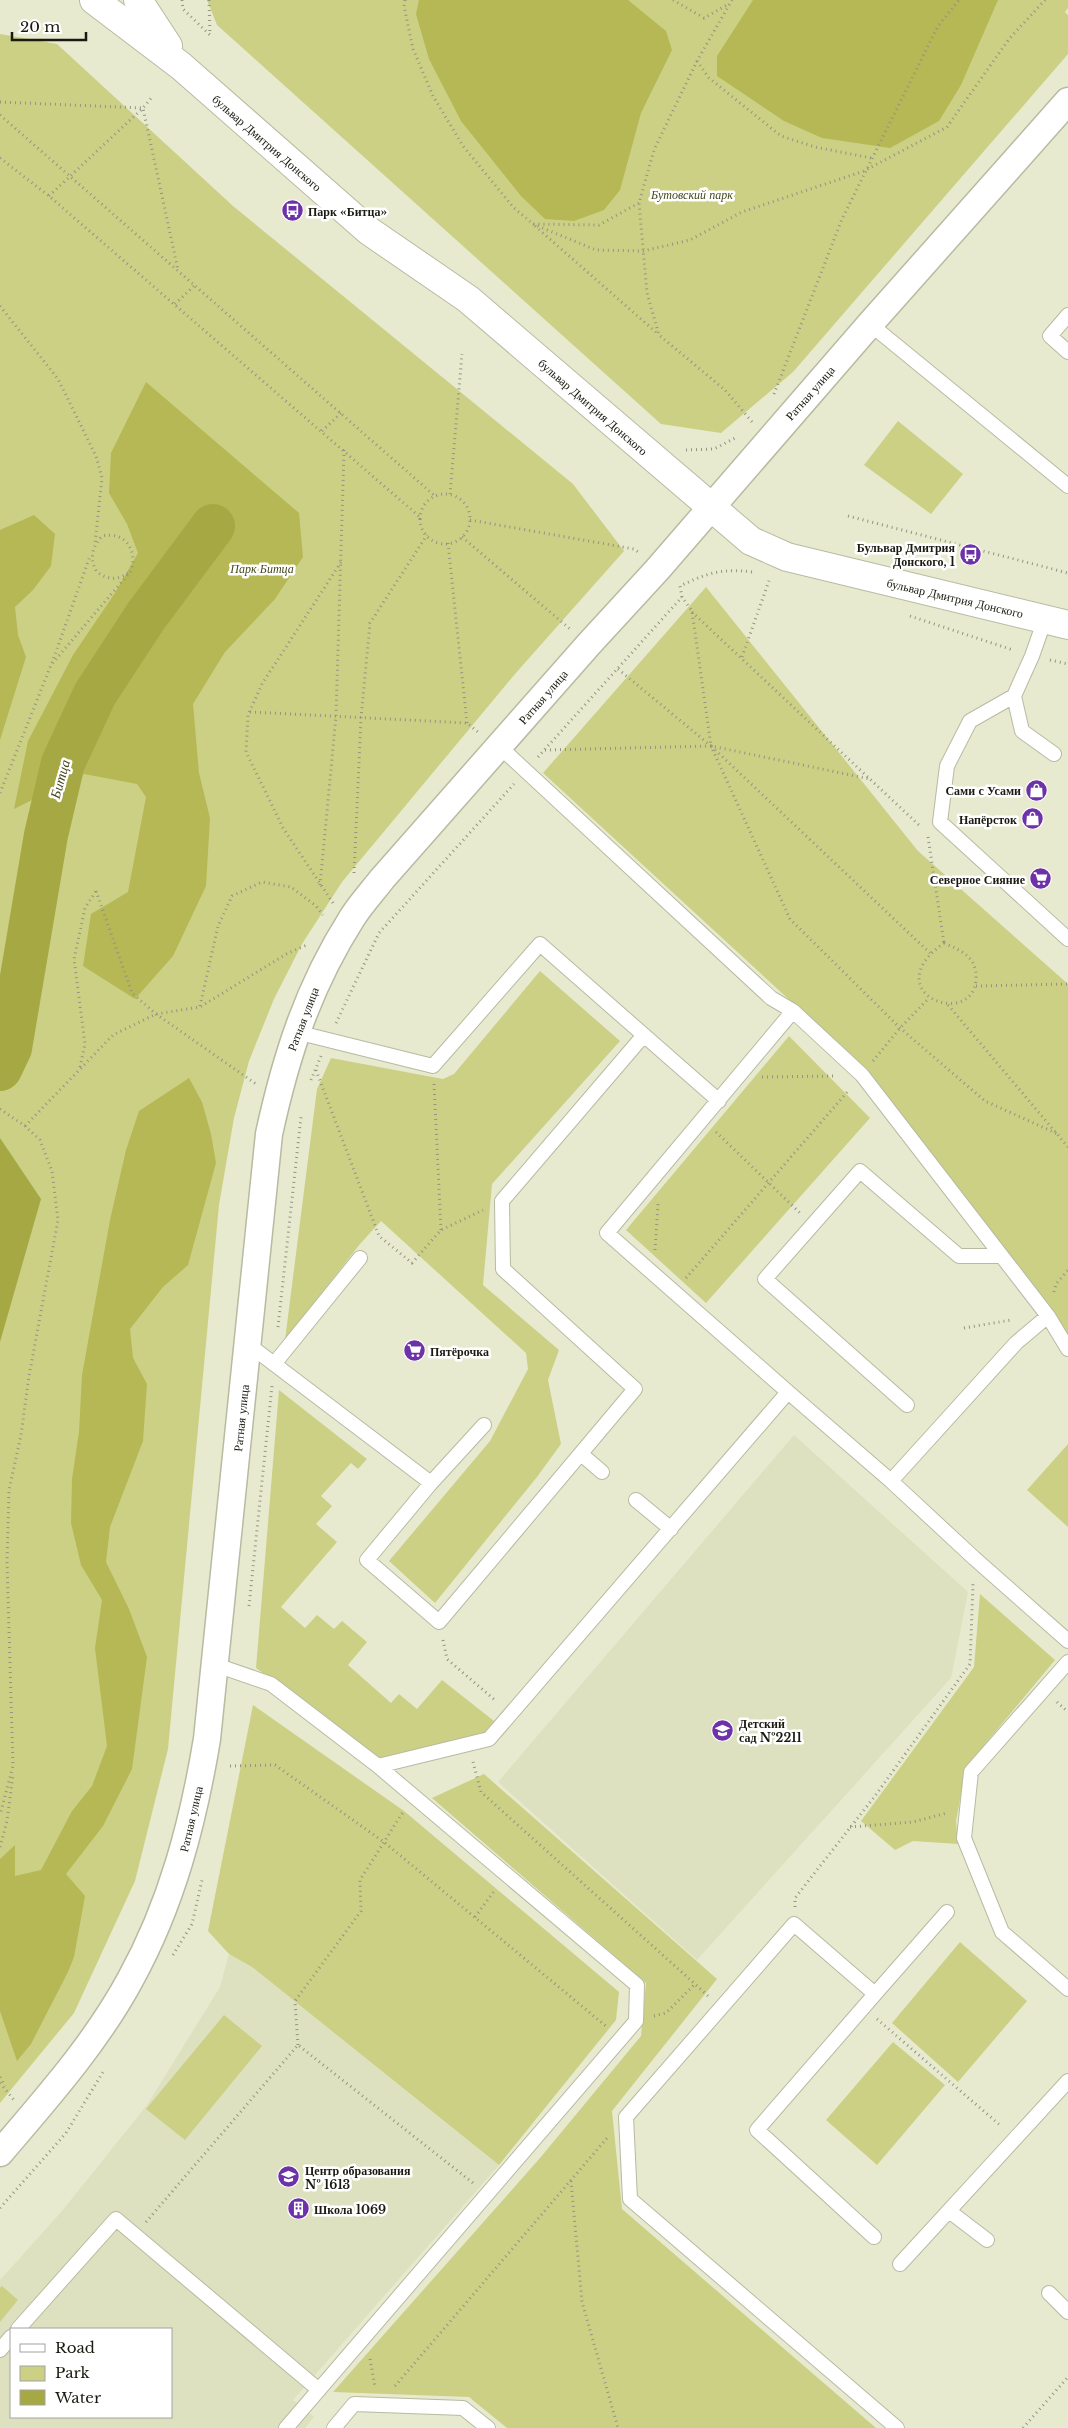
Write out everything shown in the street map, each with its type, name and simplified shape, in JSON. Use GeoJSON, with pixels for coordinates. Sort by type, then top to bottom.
{"type":"FeatureCollection","features":[{"type":"Feature","properties":{"kind":"street"},"geometry":{"type":"LineString","coordinates":[[94,0],[180,66]]}},
{"type":"Feature","properties":{"kind":"street"},"geometry":{"type":"LineString","coordinates":[[138,0],[180,66]]}},
{"type":"Feature","properties":{"kind":"street","name":"бульвар Дмитрия Донского"},"geometry":{"type":"LineString","coordinates":[[180,66],[369,231],[468,299],[751,542],[775,553],[1057,622]]}},
{"type":"Feature","properties":{"kind":"street","name":"Ратная улица"},"geometry":{"type":"LineString","coordinates":[[0,2153],[94,2037],[130,1981],[157,1925],[179,1868],[196,1802],[207,1739],[249,1345],[269,1134],[296,1032],[313,990],[353,916],[382,879],[870,324],[1066,108]]}},
{"type":"Feature","properties":{"kind":"lane"},"geometry":{"type":"LineString","coordinates":[[1068,315],[1050,336],[1068,352]]}},
{"type":"Feature","properties":{"kind":"lane"},"geometry":{"type":"LineString","coordinates":[[870,324],[1068,486]]}},
{"type":"Feature","properties":{"kind":"lane"},"geometry":{"type":"LineString","coordinates":[[1057,622],[1032,656],[1014,696],[970,721],[947,766],[940,822],[1068,939]]}},
{"type":"Feature","properties":{"kind":"lane"},"geometry":{"type":"LineString","coordinates":[[1014,696],[1022,730],[1054,754]]}},
{"type":"Feature","properties":{"kind":"lane"},"geometry":{"type":"LineString","coordinates":[[500,747],[771,998],[793,1011],[862,1075],[1048,1316],[1068,1349]]}},
{"type":"Feature","properties":{"kind":"lane"},"geometry":{"type":"LineString","coordinates":[[296,1032],[433,1066],[540,944],[719,1101]]}},
{"type":"Feature","properties":{"kind":"lane"},"geometry":{"type":"LineString","coordinates":[[793,1011],[607,1232],[891,1481],[1068,1641]]}},
{"type":"Feature","properties":{"kind":"lane"},"geometry":{"type":"LineString","coordinates":[[484,1425],[431,1483],[367,1560],[440,1622],[635,1389],[503,1269],[502,1201],[644,1035]]}},
{"type":"Feature","properties":{"kind":"lane"},"geometry":{"type":"LineString","coordinates":[[907,1405],[765,1279],[860,1171],[959,1256],[1001,1256]]}},
{"type":"Feature","properties":{"kind":"lane"},"geometry":{"type":"LineString","coordinates":[[274,1364],[360,1258]]}},
{"type":"Feature","properties":{"kind":"lane"},"geometry":{"type":"LineString","coordinates":[[891,1481],[1016,1343],[1048,1316]]}},
{"type":"Feature","properties":{"kind":"lane"},"geometry":{"type":"LineString","coordinates":[[249,1345],[431,1483]]}},
{"type":"Feature","properties":{"kind":"lane"},"geometry":{"type":"LineString","coordinates":[[378,1766],[489,1739],[788,1392]]}},
{"type":"Feature","properties":{"kind":"lane"},"geometry":{"type":"LineString","coordinates":[[581,1454],[602,1472]]}},
{"type":"Feature","properties":{"kind":"lane"},"geometry":{"type":"LineString","coordinates":[[636,1500],[671,1528]]}},
{"type":"Feature","properties":{"kind":"lane"},"geometry":{"type":"LineString","coordinates":[[1068,1662],[971,1772],[964,1838],[1002,1932],[1068,1988]]}},
{"type":"Feature","properties":{"kind":"lane"},"geometry":{"type":"LineString","coordinates":[[216,1665],[271,1684],[378,1766],[637,1985],[636,2021],[286,2428]]}},
{"type":"Feature","properties":{"kind":"lane"},"geometry":{"type":"LineString","coordinates":[[874,2237],[757,2130],[947,1912]]}},
{"type":"Feature","properties":{"kind":"lane"},"geometry":{"type":"LineString","coordinates":[[875,1994],[794,1924],[626,2116],[630,2200],[897,2428]]}},
{"type":"Feature","properties":{"kind":"lane"},"geometry":{"type":"LineString","coordinates":[[900,2264],[1068,2081]]}},
{"type":"Feature","properties":{"kind":"lane"},"geometry":{"type":"LineString","coordinates":[[949,2211],[987,2240]]}},
{"type":"Feature","properties":{"kind":"lane"},"geometry":{"type":"LineString","coordinates":[[19,2328],[116,2219],[319,2390]]}},
{"type":"Feature","properties":{"kind":"lane"},"geometry":{"type":"LineString","coordinates":[[1049,2293],[1068,2312]]}},
{"type":"Feature","properties":{"kind":"lane"},"geometry":{"type":"LineString","coordinates":[[0,2350],[10,2338]]}},
{"type":"Feature","properties":{"kind":"lane"},"geometry":{"type":"LineString","coordinates":[[334,2428],[354,2404],[463,2408],[488,2428]]}},
{"type":"Feature","properties":{"kind":"path"},"geometry":{"type":"LineString","coordinates":[[182,0],[183,9],[210,36],[209,0]]}},
{"type":"Feature","properties":{"kind":"path"},"geometry":{"type":"LineString","coordinates":[[405,0],[404,6],[413,49],[433,96],[463,146],[513,207],[660,336],[725,390],[755,425]]}},
{"type":"Feature","properties":{"kind":"path"},"geometry":{"type":"LineString","coordinates":[[673,0],[680,6],[704,18],[732,0]]}},
{"type":"Feature","properties":{"kind":"path"},"geometry":{"type":"LineString","coordinates":[[771,401],[842,219],[864,171],[938,26],[959,0]]}},
{"type":"Feature","properties":{"kind":"path"},"geometry":{"type":"LineString","coordinates":[[533,224],[596,250],[643,250],[690,240],[742,212],[864,171],[948,127],[1009,39],[1045,0]]}},
{"type":"Feature","properties":{"kind":"path"},"geometry":{"type":"LineString","coordinates":[[660,336],[647,293],[639,204],[654,150],[697,61],[728,4]]}},
{"type":"Feature","properties":{"kind":"path"},"geometry":{"type":"LineString","coordinates":[[697,61],[709,78],[781,136],[815,147],[871,158]]}},
{"type":"Feature","properties":{"kind":"path"},"geometry":{"type":"LineString","coordinates":[[50,196],[143,108],[152,97]]}},
{"type":"Feature","properties":{"kind":"path"},"geometry":{"type":"LineString","coordinates":[[0,102],[143,108]]}},
{"type":"Feature","properties":{"kind":"path"},"geometry":{"type":"LineString","coordinates":[[143,108],[178,270]]}},
{"type":"Feature","properties":{"kind":"path"},"geometry":{"type":"LineString","coordinates":[[0,115],[435,496]]}},
{"type":"Feature","properties":{"kind":"path"},"geometry":{"type":"LineString","coordinates":[[0,158],[50,196],[421,518]]}},
{"type":"Feature","properties":{"kind":"path"},"geometry":{"type":"LineString","coordinates":[[533,224],[600,225],[639,204]]}},
{"type":"Feature","properties":{"kind":"path"},"geometry":{"type":"LineString","coordinates":[[175,304],[195,285]]}},
{"type":"Feature","properties":{"kind":"path"},"geometry":{"type":"LineString","coordinates":[[0,306],[58,379],[96,456],[102,478],[95,544],[91,558],[97,572],[111,579],[121,578],[131,571]]}},
{"type":"Feature","properties":{"kind":"path"},"geometry":{"type":"LineString","coordinates":[[450,494],[462,354]]}},
{"type":"Feature","properties":{"kind":"path"},"geometry":{"type":"LineString","coordinates":[[322,431],[341,413]]}},
{"type":"Feature","properties":{"kind":"path"},"geometry":{"type":"LineString","coordinates":[[748,430],[755,425],[760,417]]}},
{"type":"Feature","properties":{"kind":"path"},"geometry":{"type":"LineString","coordinates":[[682,451],[714,449],[741,435]]}},
{"type":"Feature","properties":{"kind":"path"},"geometry":{"type":"LineString","coordinates":[[320,885],[336,716],[344,450]]}},
{"type":"Feature","properties":{"kind":"path"},"geometry":{"type":"LineString","coordinates":[[450,494],[465,504],[470,520],[468,529],[462,537],[448,544],[434,541],[427,535],[422,526],[421,518],[424,507],[435,496],[450,494]]}},
{"type":"Feature","properties":{"kind":"path"},"geometry":{"type":"LineString","coordinates":[[848,516],[1068,573]]}},
{"type":"Feature","properties":{"kind":"path"},"geometry":{"type":"LineString","coordinates":[[470,520],[634,549]]}},
{"type":"Feature","properties":{"kind":"path"},"geometry":{"type":"LineString","coordinates":[[0,793],[51,665],[95,544],[102,536],[110,534],[123,538],[133,550],[134,560],[131,571],[51,665]]}},
{"type":"Feature","properties":{"kind":"path"},"geometry":{"type":"LineString","coordinates":[[354,875],[361,718],[370,623],[427,535]]}},
{"type":"Feature","properties":{"kind":"path"},"geometry":{"type":"LineString","coordinates":[[462,537],[574,632]]}},
{"type":"Feature","properties":{"kind":"path"},"geometry":{"type":"LineString","coordinates":[[250,712],[467,723],[448,544]]}},
{"type":"Feature","properties":{"kind":"path"},"geometry":{"type":"LineString","coordinates":[[334,905],[283,828],[246,752],[250,712],[262,684],[341,561]]}},
{"type":"Feature","properties":{"kind":"path"},"geometry":{"type":"LineString","coordinates":[[755,572],[731,569],[703,574],[680,586],[682,597],[692,611],[934,839]]}},
{"type":"Feature","properties":{"kind":"path"},"geometry":{"type":"LineString","coordinates":[[742,657],[771,575],[763,574]]}},
{"type":"Feature","properties":{"kind":"path"},"geometry":{"type":"LineString","coordinates":[[692,611],[711,746],[790,919],[900,1028],[985,1100],[1060,1135]]}},
{"type":"Feature","properties":{"kind":"path"},"geometry":{"type":"LineString","coordinates":[[909,616],[1032,656],[1068,664]]}},
{"type":"Feature","properties":{"kind":"path"},"geometry":{"type":"LineString","coordinates":[[618,668],[711,746],[930,953]]}},
{"type":"Feature","properties":{"kind":"path"},"geometry":{"type":"LineString","coordinates":[[544,750],[711,746],[871,779]]}},
{"type":"Feature","properties":{"kind":"path"},"geometry":{"type":"LineString","coordinates":[[927,833],[944,943]]}},
{"type":"Feature","properties":{"kind":"path"},"geometry":{"type":"LineString","coordinates":[[200,1007],[218,926],[232,896],[262,882],[291,887],[316,906],[326,919]]}},
{"type":"Feature","properties":{"kind":"path"},"geometry":{"type":"LineString","coordinates":[[80,1068],[85,1044],[74,959],[85,908],[96,891],[132,992],[156,1014],[260,1086]]}},
{"type":"Feature","properties":{"kind":"path"},"geometry":{"type":"LineString","coordinates":[[944,943],[930,953],[920,969],[920,985],[929,998],[948,1005],[1060,1135],[1068,1147]]}},
{"type":"Feature","properties":{"kind":"path"},"geometry":{"type":"LineString","coordinates":[[944,943],[968,954],[977,970],[976,986],[966,999],[948,1005]]}},
{"type":"Feature","properties":{"kind":"path"},"geometry":{"type":"LineString","coordinates":[[25,1126],[113,1035],[156,1014],[200,1007],[288,953]]}},
{"type":"Feature","properties":{"kind":"path"},"geometry":{"type":"LineString","coordinates":[[976,986],[1068,984]]}},
{"type":"Feature","properties":{"kind":"path"},"geometry":{"type":"LineString","coordinates":[[674,1292],[862,1075],[900,1028],[929,998]]}},
{"type":"Feature","properties":{"kind":"path"},"geometry":{"type":"LineString","coordinates":[[433,1066],[441,1230]]}},
{"type":"Feature","properties":{"kind":"path"},"geometry":{"type":"LineString","coordinates":[[315,1069],[379,1236],[412,1263],[441,1230],[502,1201]]}},
{"type":"Feature","properties":{"kind":"path"},"geometry":{"type":"LineString","coordinates":[[738,1078],[862,1075]]}},
{"type":"Feature","properties":{"kind":"path"},"geometry":{"type":"LineString","coordinates":[[0,1109],[25,1126],[40,1140],[52,1171],[58,1220],[29,1376],[22,1436],[9,1490],[7,1562],[13,1766],[12,1796],[0,1847]]}},
{"type":"Feature","properties":{"kind":"path"},"geometry":{"type":"LineString","coordinates":[[702,1120],[769,1182],[811,1226]]}},
{"type":"Feature","properties":{"kind":"path"},"geometry":{"type":"LineString","coordinates":[[654,1274],[660,1171]]}},
{"type":"Feature","properties":{"kind":"path"},"geometry":{"type":"LineString","coordinates":[[964,1328],[1048,1316]]}},
{"type":"Feature","properties":{"kind":"path"},"geometry":{"type":"LineString","coordinates":[[794,1924],[795,1898],[875,1796],[970,1664],[974,1558]]}},
{"type":"Feature","properties":{"kind":"path"},"geometry":{"type":"LineString","coordinates":[[440,1622],[447,1659],[511,1713]]}},
{"type":"Feature","properties":{"kind":"path"},"geometry":{"type":"LineString","coordinates":[[468,1744],[481,1792],[696,1984],[720,2009]]}},
{"type":"Feature","properties":{"kind":"path"},"geometry":{"type":"LineString","coordinates":[[230,1766],[275,1764],[384,1842],[621,2039]]}},
{"type":"Feature","properties":{"kind":"path"},"geometry":{"type":"LineString","coordinates":[[0,1815],[13,1766]]}},
{"type":"Feature","properties":{"kind":"path"},"geometry":{"type":"LineString","coordinates":[[135,2235],[298,2044],[295,2002],[361,1911],[360,1880],[413,1796]]}},
{"type":"Feature","properties":{"kind":"path"},"geometry":{"type":"LineString","coordinates":[[849,1827],[913,1822],[967,1808]]}},
{"type":"Feature","properties":{"kind":"path"},"geometry":{"type":"LineString","coordinates":[[475,1917],[507,1874]]}},
{"type":"Feature","properties":{"kind":"path"},"geometry":{"type":"LineString","coordinates":[[666,2013],[696,1984]]}},
{"type":"Feature","properties":{"kind":"path"},"geometry":{"type":"LineString","coordinates":[[863,2008],[985,2111]]}},
{"type":"Feature","properties":{"kind":"path"},"geometry":{"type":"LineString","coordinates":[[298,2044],[488,2195]]}},
{"type":"Feature","properties":{"kind":"path"},"geometry":{"type":"LineString","coordinates":[[0,2077],[8,2094],[0,2083]]}},
{"type":"Feature","properties":{"kind":"path"},"geometry":{"type":"LineString","coordinates":[[379,2405],[626,2116]]}},
{"type":"Feature","properties":{"kind":"path"},"geometry":{"type":"LineString","coordinates":[[571,2181],[582,2302],[618,2428]]}},
{"type":"Feature","properties":{"kind":"path"},"geometry":{"type":"LineString","coordinates":[[366,2336],[379,2405]]}},
{"type":"Feature","properties":{"kind":"path"},"geometry":{"type":"LineString","coordinates":[[1023,2428],[1068,2377]]}},
{"type":"Feature","properties":{"kind":"shaded area","name":"Детский сад №2211"},"geometry":{"type":"Polygon","coordinates":[[[794,1435],[968,1592],[951,1678],[697,1960],[498,1782],[794,1435]]]}},
{"type":"Feature","properties":{"kind":"shaded area","name":"Центр образования № 1613"},"geometry":{"type":"Polygon","coordinates":[[[229,1954],[252,1967],[499,2165],[293,2400],[314,2417],[305,2428],[0,2428],[0,2280],[62,2211],[147,2105],[220,1987],[229,1954]]]}},
{"type":"Feature","properties":{"kind":"green space","name":"Бутовский парк"},"geometry":{"type":"Polygon","coordinates":[[[207,0],[1068,0],[1068,8],[1065,12],[1068,15],[1068,54],[793,372],[721,433],[661,424],[217,25],[207,0]]]}},
{"type":"Feature","properties":{"kind":"green space"},"geometry":{"type":"Polygon","coordinates":[[[419,0],[628,0],[666,31],[672,50],[641,113],[620,190],[604,210],[574,221],[545,219],[521,196],[461,121],[429,59],[416,14],[419,0]]]}},
{"type":"Feature","properties":{"kind":"green space"},"geometry":{"type":"Polygon","coordinates":[[[753,0],[998,0],[961,85],[939,121],[890,148],[822,138],[784,121],[717,76],[717,56],[753,0]]]}},
{"type":"Feature","properties":{"kind":"green space","name":"Парк Битца"},"geometry":{"type":"Polygon","coordinates":[[[0,34],[57,44],[233,206],[573,484],[624,551],[515,674],[342,882],[302,944],[274,999],[249,1061],[234,1118],[219,1205],[168,1749],[135,1881],[74,2013],[0,2103],[0,34]]]}},
{"type":"Feature","properties":{"kind":"green space"},"geometry":{"type":"Polygon","coordinates":[[[146,382],[299,513],[303,557],[275,599],[225,652],[193,704],[199,773],[210,818],[206,886],[173,956],[135,999],[83,966],[91,914],[128,892],[146,797],[137,784],[84,774],[14,809],[28,741],[73,655],[115,593],[138,553],[127,524],[109,493],[111,453],[146,382]]]}},
{"type":"Feature","properties":{"kind":"green space"},"geometry":{"type":"Polygon","coordinates":[[[898,421],[963,474],[931,514],[864,465],[898,421]]]}},
{"type":"Feature","properties":{"kind":"green space"},"geometry":{"type":"Polygon","coordinates":[[[34,515],[55,534],[51,566],[33,590],[15,607],[18,635],[26,657],[0,740],[0,530],[34,515]]]}},
{"type":"Feature","properties":{"kind":"green space"},"geometry":{"type":"Polygon","coordinates":[[[706,587],[918,851],[1068,984],[1068,1344],[834,1041],[543,773],[706,587]]]}},
{"type":"Feature","properties":{"kind":"green space"},"geometry":{"type":"Polygon","coordinates":[[[540,971],[620,1041],[492,1184],[483,1285],[559,1350],[548,1380],[561,1444],[537,1477],[435,1603],[389,1561],[490,1441],[528,1369],[526,1353],[381,1221],[360,1244],[285,1340],[317,1089],[331,1058],[443,1079],[454,1074],[540,971]]]}},
{"type":"Feature","properties":{"kind":"green space"},"geometry":{"type":"Polygon","coordinates":[[[789,1036],[870,1118],[706,1303],[626,1230],[789,1036]]]}},
{"type":"Feature","properties":{"kind":"green space"},"geometry":{"type":"Polygon","coordinates":[[[189,1078],[202,1102],[211,1134],[216,1163],[188,1265],[163,1287],[130,1329],[133,1358],[147,1384],[143,1441],[110,1527],[106,1562],[129,1609],[147,1657],[132,1769],[103,1826],[66,1874],[85,1896],[74,1957],[31,2044],[17,2061],[0,2011],[0,1859],[15,1845],[15,1876],[41,1870],[72,1811],[92,1786],[107,1746],[95,1648],[102,1600],[81,1565],[71,1523],[72,1479],[79,1432],[82,1375],[110,1220],[126,1150],[139,1111],[189,1078]]]}},
{"type":"Feature","properties":{"kind":"green space"},"geometry":{"type":"Polygon","coordinates":[[[279,1390],[367,1459],[358,1469],[351,1463],[321,1496],[332,1506],[316,1524],[337,1542],[281,1607],[305,1628],[317,1615],[334,1629],[342,1621],[367,1642],[348,1665],[391,1703],[399,1694],[417,1709],[442,1680],[494,1721],[484,1733],[379,1758],[256,1668],[279,1390]]]}},
{"type":"Feature","properties":{"kind":"green space"},"geometry":{"type":"Polygon","coordinates":[[[1068,1444],[1068,1527],[1027,1490],[1068,1444]]]}},
{"type":"Feature","properties":{"kind":"green space"},"geometry":{"type":"Polygon","coordinates":[[[980,1594],[1055,1660],[966,1767],[956,1821],[958,1844],[913,1841],[895,1850],[861,1821],[974,1667],[980,1594]]]}},
{"type":"Feature","properties":{"kind":"green space"},"geometry":{"type":"Polygon","coordinates":[[[253,1705],[404,1811],[619,1992],[616,2020],[499,2165],[252,1967],[229,1954],[208,1931],[253,1705]]]}},
{"type":"Feature","properties":{"kind":"green space"},"geometry":{"type":"Polygon","coordinates":[[[484,1774],[717,1979],[612,2111],[622,2209],[876,2428],[507,2428],[469,2397],[333,2392],[540,2158],[641,2036],[646,1983],[432,1798],[484,1774]]]}},
{"type":"Feature","properties":{"kind":"green space"},"geometry":{"type":"Polygon","coordinates":[[[960,1942],[1027,2001],[958,2082],[892,2023],[960,1942]]]}},
{"type":"Feature","properties":{"kind":"green space"},"geometry":{"type":"Polygon","coordinates":[[[224,2015],[262,2046],[185,2140],[146,2109],[224,2015]]]}},
{"type":"Feature","properties":{"kind":"green space"},"geometry":{"type":"Polygon","coordinates":[[[893,2042],[945,2085],[877,2165],[826,2120],[893,2042]]]}},
{"type":"Feature","properties":{"kind":"green space"},"geometry":{"type":"Polygon","coordinates":[[[2,2286],[18,2300],[0,2322],[0,2288],[2,2286]]]}},
{"type":"Feature","properties":{"kind":"water"},"geometry":{"type":"Polygon","coordinates":[[[0,1138],[41,1199],[0,1342],[0,1138]]]}},
{"type":"Feature","properties":{"kind":"waterway","name":"Битца"},"geometry":{"type":"LineString","coordinates":[[0,1069],[10,1048],[46,835],[63,763],[95,694],[146,616],[213,526]]}},
{"type":"Feature","properties":{"kind":"place","name":"Парк «Битца»"},"geometry":{"type":"Point","coordinates":[292,211]}},
{"type":"Feature","properties":{"kind":"place","name":"Бульвар Дмитрия Донского, 1"},"geometry":{"type":"Point","coordinates":[971,554]}},
{"type":"Feature","properties":{"kind":"place","name":"Сами с Усами"},"geometry":{"type":"Point","coordinates":[1037,790]}},
{"type":"Feature","properties":{"kind":"place","name":"Напёрсток"},"geometry":{"type":"Point","coordinates":[1033,819]}},
{"type":"Feature","properties":{"kind":"place","name":"Северное Сияние"},"geometry":{"type":"Point","coordinates":[1041,879]}},
{"type":"Feature","properties":{"kind":"place","name":"Пятёрочка"},"geometry":{"type":"Point","coordinates":[414,1351]}},
{"type":"Feature","properties":{"kind":"place","name":"Детский сад №2211"},"geometry":{"type":"Point","coordinates":[723,1730]}},
{"type":"Feature","properties":{"kind":"place","name":"Центр образования № 1613"},"geometry":{"type":"Point","coordinates":[289,2177]}},
{"type":"Feature","properties":{"kind":"place","name":"Школа 1069"},"geometry":{"type":"Point","coordinates":[298,2209]}}]}
